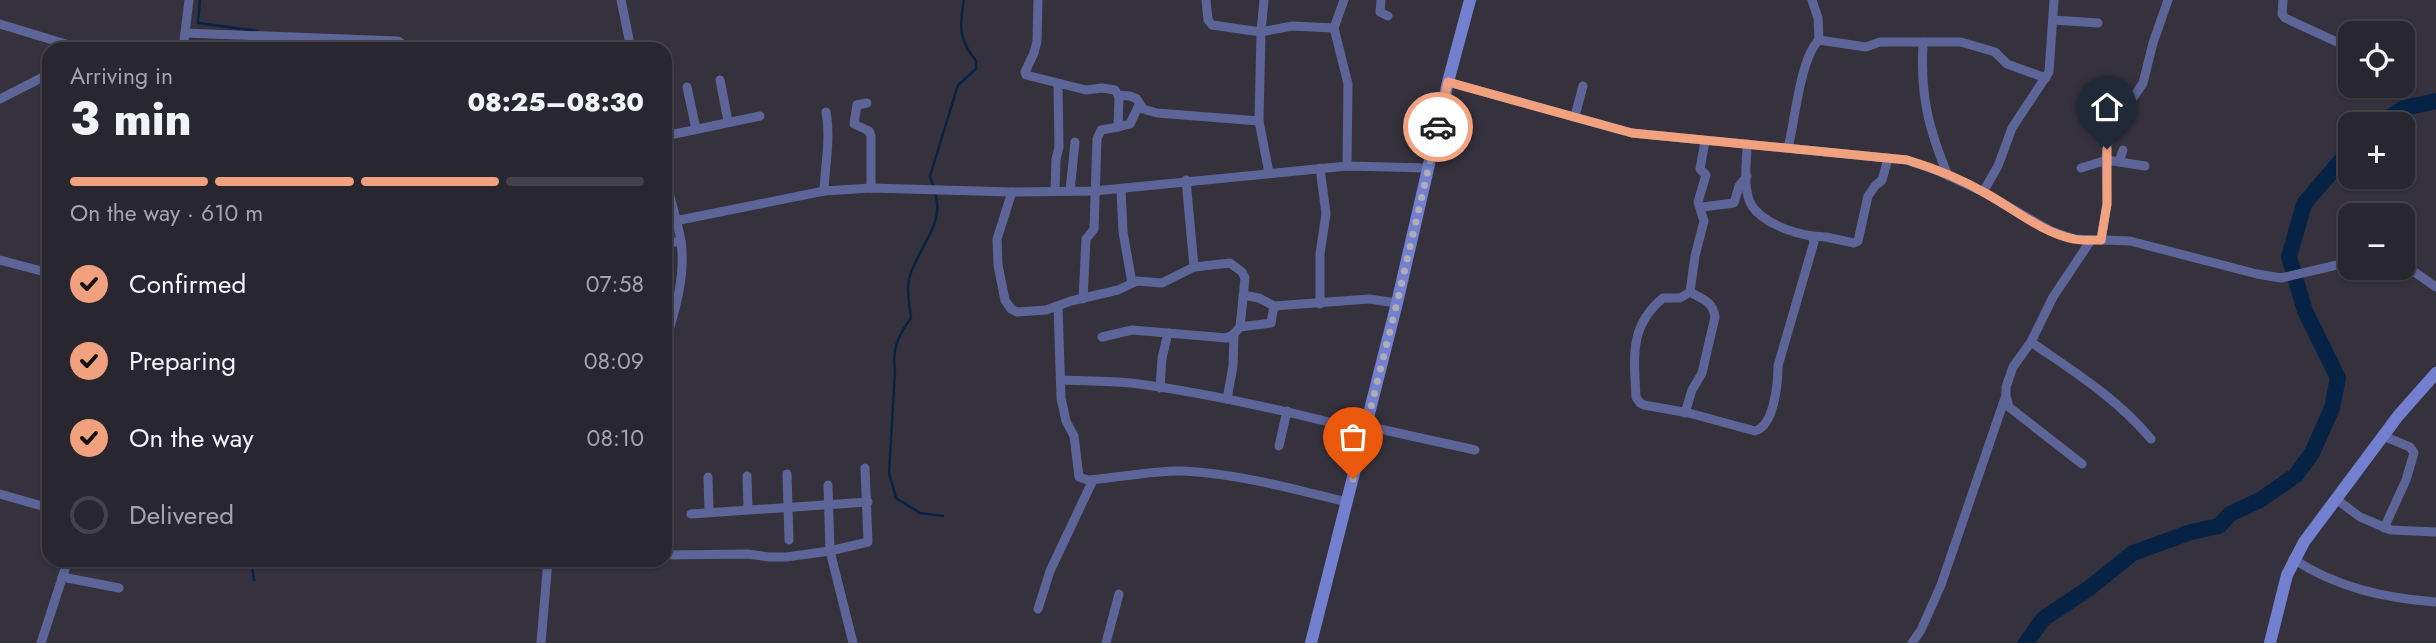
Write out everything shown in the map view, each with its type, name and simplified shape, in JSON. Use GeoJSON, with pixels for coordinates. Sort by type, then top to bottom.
{"type":"FeatureCollection","features":[{"type":"Feature","properties":{"kind":"street"},"geometry":{"type":"LineString","coordinates":[[184,42],[189,0]]}},
{"type":"Feature","properties":{"kind":"street"},"geometry":{"type":"LineString","coordinates":[[624,0],[630,42]]}},
{"type":"Feature","properties":{"kind":"street"},"geometry":{"type":"LineString","coordinates":[[1038,0],[1037,41],[1026,75],[1086,90],[1115,90],[1119,96],[1118,127]]}},
{"type":"Feature","properties":{"kind":"street"},"geometry":{"type":"LineString","coordinates":[[1206,0],[1208,20],[1212,25],[1261,32],[1274,32],[1293,26],[1334,28]]}},
{"type":"Feature","properties":{"kind":"street"},"geometry":{"type":"LineString","coordinates":[[1264,0],[1259,121],[1269,173]]}},
{"type":"Feature","properties":{"kind":"street"},"geometry":{"type":"LineString","coordinates":[[1344,0],[1334,28],[1348,84],[1347,166]]}},
{"type":"Feature","properties":{"kind":"street"},"geometry":{"type":"LineString","coordinates":[[1381,0],[1380,12],[1388,16]]}},
{"type":"Feature","properties":{"kind":"street"},"geometry":{"type":"LineString","coordinates":[[1311,643],[1470,0]]}},
{"type":"Feature","properties":{"kind":"street"},"geometry":{"type":"LineString","coordinates":[[1788,148],[1804,72],[1819,40],[1818,18],[1812,0]]}},
{"type":"Feature","properties":{"kind":"street"},"geometry":{"type":"LineString","coordinates":[[1983,192],[1998,166],[2012,128],[2046,78],[2051,61],[2054,0]]}},
{"type":"Feature","properties":{"kind":"street"},"geometry":{"type":"LineString","coordinates":[[1912,643],[1921,630],[1950,561],[2006,396],[2013,367],[2031,342],[2053,297],[2096,240],[2107,204],[2108,143],[2117,122],[2143,83],[2168,0]]}},
{"type":"Feature","properties":{"kind":"street"},"geometry":{"type":"LineString","coordinates":[[2283,0],[2282,14],[2285,18],[2338,42]]}},
{"type":"Feature","properties":{"kind":"street"},"geometry":{"type":"LineString","coordinates":[[2053,20],[2098,23]]}},
{"type":"Feature","properties":{"kind":"street"},"geometry":{"type":"LineString","coordinates":[[0,24],[59,42]]}},
{"type":"Feature","properties":{"kind":"street"},"geometry":{"type":"LineString","coordinates":[[185,33],[399,42]]}},
{"type":"Feature","properties":{"kind":"street"},"geometry":{"type":"LineString","coordinates":[[1819,40],[1866,47],[1880,42],[1954,41],[1995,52],[2007,64],[2046,78]]}},
{"type":"Feature","properties":{"kind":"street"},"geometry":{"type":"LineString","coordinates":[[1923,42],[1924,102],[1933,139],[1952,178]]}},
{"type":"Feature","properties":{"kind":"street"},"geometry":{"type":"LineString","coordinates":[[0,99],[42,78]]}},
{"type":"Feature","properties":{"kind":"street"},"geometry":{"type":"LineString","coordinates":[[720,80],[728,121]]}},
{"type":"Feature","properties":{"kind":"street"},"geometry":{"type":"LineString","coordinates":[[1448,82],[1632,133],[1916,163],[1983,192],[2051,231],[2074,239],[2130,241],[2281,278],[2338,265]]}},
{"type":"Feature","properties":{"kind":"street"},"geometry":{"type":"LineString","coordinates":[[1055,191],[1059,147],[1058,84]]}},
{"type":"Feature","properties":{"kind":"street"},"geometry":{"type":"LineString","coordinates":[[1575,116],[1583,86]]}},
{"type":"Feature","properties":{"kind":"street"},"geometry":{"type":"LineString","coordinates":[[687,88],[695,129]]}},
{"type":"Feature","properties":{"kind":"street"},"geometry":{"type":"LineString","coordinates":[[1119,96],[1137,99],[1143,109],[1157,113],[1259,121]]}},
{"type":"Feature","properties":{"kind":"street"},"geometry":{"type":"LineString","coordinates":[[867,103],[857,105],[854,124],[869,131],[871,136],[871,188]]}},
{"type":"Feature","properties":{"kind":"street"},"geometry":{"type":"LineString","coordinates":[[1083,299],[1086,239],[1094,229],[1099,132],[1130,124],[1139,105]]}},
{"type":"Feature","properties":{"kind":"street"},"geometry":{"type":"LineString","coordinates":[[824,191],[829,135],[826,112]]}},
{"type":"Feature","properties":{"kind":"street"},"geometry":{"type":"LineString","coordinates":[[672,134],[760,116]]}},
{"type":"Feature","properties":{"kind":"street"},"geometry":{"type":"LineString","coordinates":[[1690,292],[1704,221],[1702,207],[1698,202],[1706,174],[1700,167],[1705,141]]}},
{"type":"Feature","properties":{"kind":"street"},"geometry":{"type":"LineString","coordinates":[[1070,191],[1075,142]]}},
{"type":"Feature","properties":{"kind":"street"},"geometry":{"type":"LineString","coordinates":[[1747,144],[1751,205],[1759,214],[1789,232],[1854,243],[1858,241],[1868,196],[1882,180],[1888,159]]}},
{"type":"Feature","properties":{"kind":"street"},"geometry":{"type":"LineString","coordinates":[[2119,162],[2123,150]]}},
{"type":"Feature","properties":{"kind":"street"},"geometry":{"type":"LineString","coordinates":[[2081,168],[2106,160],[2145,166]]}},
{"type":"Feature","properties":{"kind":"street"},"geometry":{"type":"LineString","coordinates":[[675,221],[824,191],[871,188],[1012,192],[1094,191],[1347,166],[1429,168]]}},
{"type":"Feature","properties":{"kind":"street"},"geometry":{"type":"LineString","coordinates":[[1320,168],[1326,214],[1320,254],[1320,304]]}},
{"type":"Feature","properties":{"kind":"street"},"geometry":{"type":"LineString","coordinates":[[1702,207],[1734,203],[1739,186],[1747,176]]}},
{"type":"Feature","properties":{"kind":"street"},"geometry":{"type":"LineString","coordinates":[[1186,180],[1194,267]]}},
{"type":"Feature","properties":{"kind":"street"},"geometry":{"type":"LineString","coordinates":[[1121,189],[1123,232],[1132,282]]}},
{"type":"Feature","properties":{"kind":"street"},"geometry":{"type":"LineString","coordinates":[[1012,192],[997,239],[998,264],[1005,300],[1011,309],[1017,312],[1034,312],[1058,306],[1118,290],[1132,282],[1162,283],[1194,267],[1230,263],[1242,272],[1245,278],[1243,295],[1227,399]]}},
{"type":"Feature","properties":{"kind":"street"},"geometry":{"type":"LineString","coordinates":[[672,208],[681,242],[679,298],[672,321]]}},
{"type":"Feature","properties":{"kind":"street"},"geometry":{"type":"LineString","coordinates":[[1690,292],[1680,298],[1664,297],[1656,304],[1637,333],[1634,349],[1637,400],[1644,405],[1755,431],[1765,426],[1779,377],[1778,366],[1813,247],[1812,236]]}},
{"type":"Feature","properties":{"kind":"street"},"geometry":{"type":"LineString","coordinates":[[672,242],[681,242]]}},
{"type":"Feature","properties":{"kind":"street"},"geometry":{"type":"LineString","coordinates":[[0,260],[42,271]]}},
{"type":"Feature","properties":{"kind":"street"},"geometry":{"type":"LineString","coordinates":[[2415,272],[2436,287]]}},
{"type":"Feature","properties":{"kind":"street"},"geometry":{"type":"LineString","coordinates":[[1685,413],[1692,390],[1702,373],[1715,317],[1714,308],[1708,302],[1690,292]]}},
{"type":"Feature","properties":{"kind":"street"},"geometry":{"type":"LineString","coordinates":[[1243,295],[1259,298],[1274,306],[1369,299],[1397,303]]}},
{"type":"Feature","properties":{"kind":"street"},"geometry":{"type":"LineString","coordinates":[[1058,306],[1064,415],[1074,436],[1078,474],[1083,479],[1185,471],[1278,486],[1347,502]]}},
{"type":"Feature","properties":{"kind":"street"},"geometry":{"type":"LineString","coordinates":[[1102,337],[1132,330],[1227,338],[1237,331],[1271,323],[1274,306]]}},
{"type":"Feature","properties":{"kind":"street"},"geometry":{"type":"LineString","coordinates":[[1160,388],[1162,358],[1168,333]]}},
{"type":"Feature","properties":{"kind":"street"},"geometry":{"type":"LineString","coordinates":[[2031,342],[2117,404],[2151,439]]}},
{"type":"Feature","properties":{"kind":"street"},"geometry":{"type":"LineString","coordinates":[[2270,643],[2293,559],[2382,436],[2436,373]]}},
{"type":"Feature","properties":{"kind":"street"},"geometry":{"type":"LineString","coordinates":[[1061,380],[1128,383],[1227,399],[1475,450]]}},
{"type":"Feature","properties":{"kind":"street"},"geometry":{"type":"LineString","coordinates":[[2006,396],[2009,407],[2082,464]]}},
{"type":"Feature","properties":{"kind":"street"},"geometry":{"type":"LineString","coordinates":[[1279,446],[1287,411]]}},
{"type":"Feature","properties":{"kind":"street"},"geometry":{"type":"LineString","coordinates":[[2382,436],[2410,447],[2414,453],[2406,480],[2384,528]]}},
{"type":"Feature","properties":{"kind":"street"},"geometry":{"type":"LineString","coordinates":[[672,555],[748,554],[769,557],[831,551],[868,542],[865,468]]}},
{"type":"Feature","properties":{"kind":"street"},"geometry":{"type":"LineString","coordinates":[[787,474],[789,540]]}},
{"type":"Feature","properties":{"kind":"street"},"geometry":{"type":"LineString","coordinates":[[747,476],[748,509]]}},
{"type":"Feature","properties":{"kind":"street"},"geometry":{"type":"LineString","coordinates":[[708,477],[709,512]]}},
{"type":"Feature","properties":{"kind":"street"},"geometry":{"type":"LineString","coordinates":[[1038,609],[1051,571],[1093,480]]}},
{"type":"Feature","properties":{"kind":"street"},"geometry":{"type":"LineString","coordinates":[[828,485],[831,551],[853,643]]}},
{"type":"Feature","properties":{"kind":"street"},"geometry":{"type":"LineString","coordinates":[[0,494],[42,506]]}},
{"type":"Feature","properties":{"kind":"street"},"geometry":{"type":"LineString","coordinates":[[2336,499],[2360,517],[2384,528],[2436,532]]}},
{"type":"Feature","properties":{"kind":"street"},"geometry":{"type":"LineString","coordinates":[[691,514],[868,502]]}},
{"type":"Feature","properties":{"kind":"street"},"geometry":{"type":"LineString","coordinates":[[2293,559],[2328,580],[2399,598],[2436,602]]}},
{"type":"Feature","properties":{"kind":"street"},"geometry":{"type":"LineString","coordinates":[[41,643],[66,567]]}},
{"type":"Feature","properties":{"kind":"street"},"geometry":{"type":"LineString","coordinates":[[541,643],[547,567]]}},
{"type":"Feature","properties":{"kind":"street"},"geometry":{"type":"LineString","coordinates":[[62,577],[119,588]]}},
{"type":"Feature","properties":{"kind":"street"},"geometry":{"type":"LineString","coordinates":[[1106,643],[1119,594]]}},
{"type":"Feature","properties":{"kind":"waterway"},"geometry":{"type":"LineString","coordinates":[[200,0],[198,23],[257,31]]}},
{"type":"Feature","properties":{"kind":"waterway"},"geometry":{"type":"LineString","coordinates":[[933,186],[930,176],[958,85],[976,69],[976,61],[963,40],[961,18],[964,0]]}},
{"type":"Feature","properties":{"kind":"waterway"},"geometry":{"type":"LineString","coordinates":[[2398,112],[2404,108],[2436,101]]}},
{"type":"Feature","properties":{"kind":"waterway"},"geometry":{"type":"LineString","coordinates":[[2026,643],[2043,619],[2088,589],[2133,553],[2191,532],[2219,526],[2230,514],[2260,500],[2296,475],[2312,453],[2332,408],[2338,378],[2305,311],[2289,257],[2304,204],[2338,164]]}},
{"type":"Feature","properties":{"kind":"waterway"},"geometry":{"type":"LineString","coordinates":[[935,193],[937,215],[909,279],[911,318],[895,349],[889,473],[896,498],[920,513],[943,516]]}},
{"type":"Feature","properties":{"kind":"waterway"},"geometry":{"type":"LineString","coordinates":[[252,567],[254,580]]}},
{"type":"Feature","properties":{"kind":"way so far"},"geometry":{"type":"LineString","coordinates":[[1353,479],[1438,127]]}},
{"type":"Feature","properties":{"kind":"route"},"geometry":{"type":"LineString","coordinates":[[1438,127],[1448,82],[1632,133],[1907,160],[1983,192],[2051,231],[2074,239],[2091,240],[2101,240],[2107,211],[2107,149]]}}]}
